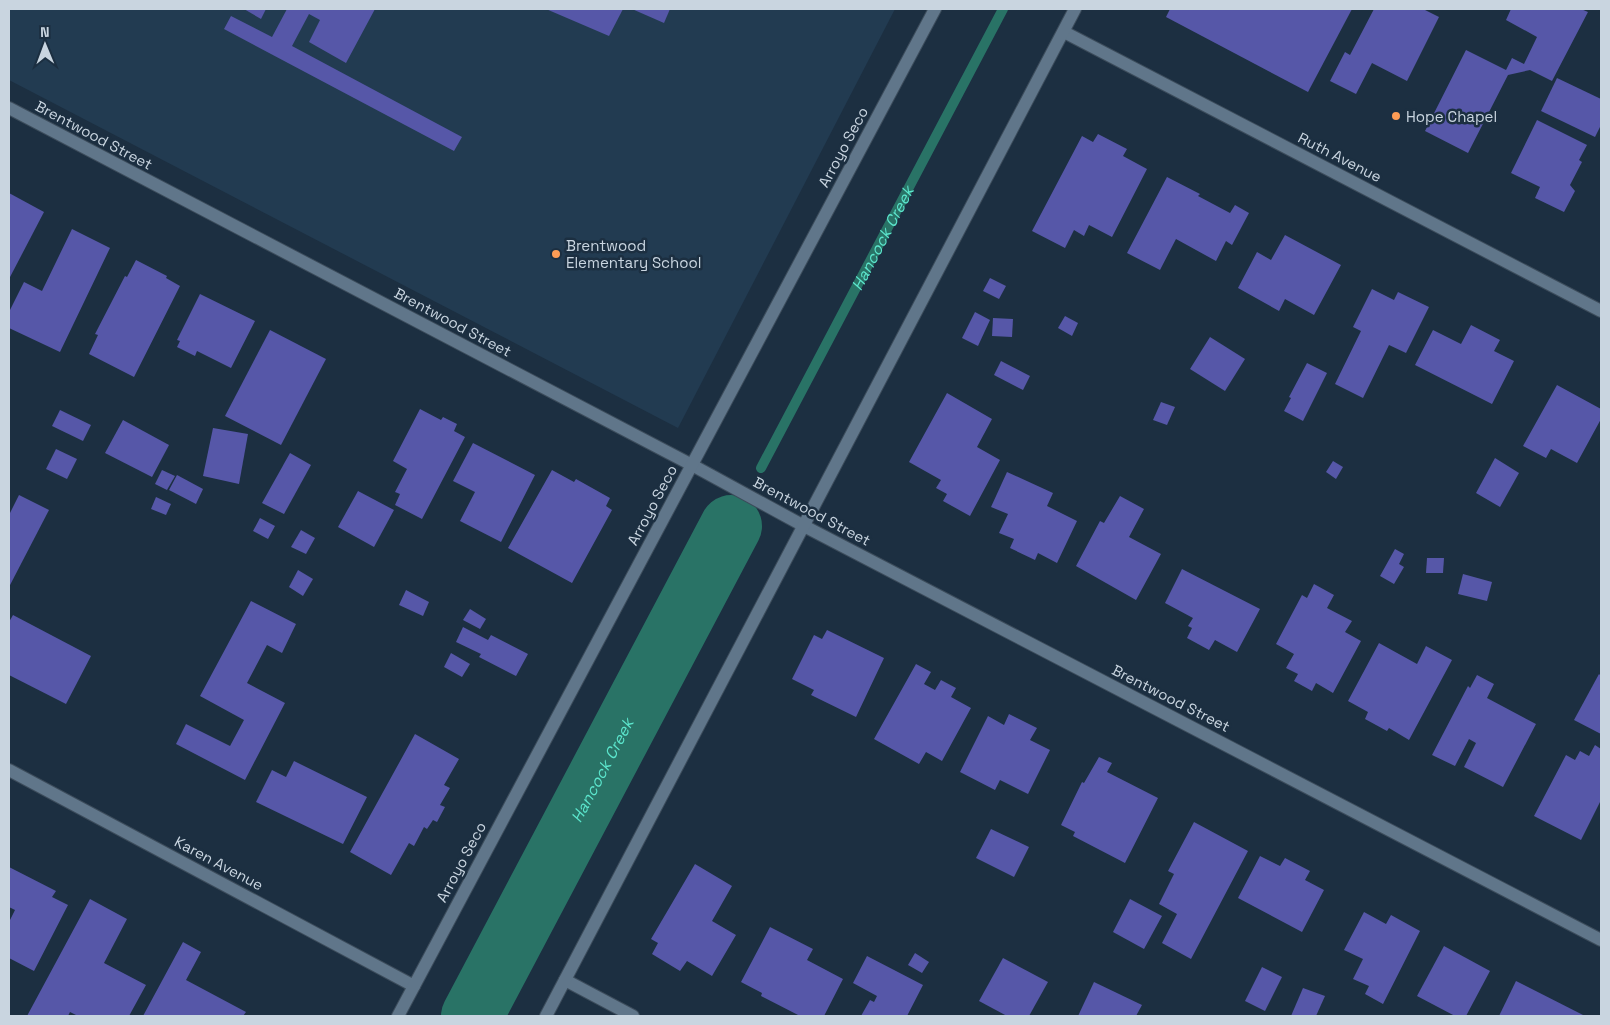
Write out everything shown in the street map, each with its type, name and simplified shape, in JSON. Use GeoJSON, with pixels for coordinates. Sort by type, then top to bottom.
{"type":"FeatureCollection","features":[{"type":"Feature","properties":{"kind":"street","name":"Arroyo Seco"},"geometry":{"type":"LineString","coordinates":[[398,1016],[935,9]]}},
{"type":"Feature","properties":{"kind":"street"},"geometry":{"type":"LineString","coordinates":[[546,1016],[1075,9]]}},
{"type":"Feature","properties":{"kind":"street","name":"Ruth Avenue"},"geometry":{"type":"LineString","coordinates":[[1064,32],[1601,311]]}},
{"type":"Feature","properties":{"kind":"street","name":"Brentwood Street"},"geometry":{"type":"LineString","coordinates":[[9,108],[692,465],[804,526],[1601,940]]}},
{"type":"Feature","properties":{"kind":"street","name":"Karen Avenue"},"geometry":{"type":"LineString","coordinates":[[9,770],[414,986]]}},
{"type":"Feature","properties":{"kind":"street"},"geometry":{"type":"LineString","coordinates":[[565,980],[633,1016]]}},
{"type":"Feature","properties":{"kind":"shaded area","name":"Brentwood Elementary School"},"geometry":{"type":"Polygon","coordinates":[[[9,9],[895,9],[678,428],[9,80],[9,9]]]}},
{"type":"Feature","properties":{"kind":"building"},"geometry":{"type":"Polygon","coordinates":[[[244,9],[266,9],[261,19],[244,9]]]}},
{"type":"Feature","properties":{"kind":"building"},"geometry":{"type":"Polygon","coordinates":[[[287,9],[375,9],[346,63],[309,42],[320,20],[309,14],[292,46],[462,137],[454,151],[224,29],[231,16],[272,37],[287,9]]]}},
{"type":"Feature","properties":{"kind":"building"},"geometry":{"type":"Polygon","coordinates":[[[546,9],[623,9],[609,36],[546,9]]]}},
{"type":"Feature","properties":{"kind":"building"},"geometry":{"type":"Polygon","coordinates":[[[632,9],[670,9],[664,23],[632,9]]]}},
{"type":"Feature","properties":{"kind":"building"},"geometry":{"type":"Polygon","coordinates":[[[1170,9],[1352,9],[1308,92],[1166,17],[1170,9]]]}},
{"type":"Feature","properties":{"kind":"building"},"geometry":{"type":"Polygon","coordinates":[[[1374,9],[1423,9],[1439,17],[1407,81],[1372,63],[1356,94],[1330,81],[1345,52],[1350,55],[1374,9]]]}},
{"type":"Feature","properties":{"kind":"building"},"geometry":{"type":"Polygon","coordinates":[[[1511,9],[1581,9],[1588,12],[1552,81],[1530,70],[1508,75],[1468,153],[1425,131],[1466,50],[1506,70],[1512,58],[1524,64],[1537,37],[1506,20],[1511,9]]]}},
{"type":"Feature","properties":{"kind":"building"},"geometry":{"type":"Polygon","coordinates":[[[1557,78],[1601,99],[1601,125],[1595,137],[1541,111],[1557,78]]]}},
{"type":"Feature","properties":{"kind":"building"},"geometry":{"type":"Polygon","coordinates":[[[1537,120],[1587,145],[1579,160],[1582,162],[1570,185],[1575,191],[1564,212],[1535,198],[1540,187],[1511,173],[1537,120]]]}},
{"type":"Feature","properties":{"kind":"building"},"geometry":{"type":"Polygon","coordinates":[[[1098,134],[1127,149],[1123,156],[1147,169],[1112,237],[1089,225],[1084,236],[1074,230],[1065,248],[1032,231],[1082,136],[1093,142],[1098,134]]]}},
{"type":"Feature","properties":{"kind":"building"},"geometry":{"type":"Polygon","coordinates":[[[1167,177],[1200,194],[1198,196],[1230,213],[1235,205],[1249,213],[1232,245],[1226,241],[1216,261],[1176,239],[1160,270],[1127,253],[1167,177]]]}},
{"type":"Feature","properties":{"kind":"building"},"geometry":{"type":"Polygon","coordinates":[[[9,193],[44,212],[9,279],[9,193]]]}},
{"type":"Feature","properties":{"kind":"building"},"geometry":{"type":"Polygon","coordinates":[[[72,229],[110,248],[60,352],[9,328],[9,312],[24,282],[42,291],[72,229]]]}},
{"type":"Feature","properties":{"kind":"building"},"geometry":{"type":"Polygon","coordinates":[[[1285,235],[1341,265],[1314,315],[1285,299],[1279,311],[1238,288],[1257,252],[1271,260],[1285,235]]]}},
{"type":"Feature","properties":{"kind":"building"},"geometry":{"type":"Polygon","coordinates":[[[136,260],[167,276],[166,278],[180,286],[134,377],[89,354],[98,335],[95,334],[125,276],[127,277],[136,260]]]}},
{"type":"Feature","properties":{"kind":"building"},"geometry":{"type":"Polygon","coordinates":[[[990,278],[1006,286],[999,299],[983,291],[990,278]]]}},
{"type":"Feature","properties":{"kind":"building"},"geometry":{"type":"Polygon","coordinates":[[[1372,289],[1394,300],[1398,292],[1429,307],[1406,353],[1389,345],[1363,398],[1335,384],[1361,331],[1353,327],[1372,289]]]}},
{"type":"Feature","properties":{"kind":"building"},"geometry":{"type":"Polygon","coordinates":[[[200,294],[255,321],[231,368],[197,351],[195,356],[177,347],[180,341],[177,340],[200,294]]]}},
{"type":"Feature","properties":{"kind":"building"},"geometry":{"type":"Polygon","coordinates":[[[975,312],[990,320],[978,346],[962,338],[975,312]]]}},
{"type":"Feature","properties":{"kind":"building"},"geometry":{"type":"Polygon","coordinates":[[[1065,316],[1078,323],[1072,336],[1058,328],[1065,316]]]}},
{"type":"Feature","properties":{"kind":"building"},"geometry":{"type":"Polygon","coordinates":[[[993,318],[1013,319],[1012,337],[992,336],[993,318]]]}},
{"type":"Feature","properties":{"kind":"building"},"geometry":{"type":"Polygon","coordinates":[[[1471,325],[1500,340],[1494,351],[1514,361],[1492,404],[1415,365],[1433,330],[1461,344],[1471,325]]]}},
{"type":"Feature","properties":{"kind":"building"},"geometry":{"type":"Polygon","coordinates":[[[270,330],[326,359],[281,445],[225,416],[270,330]]]}},
{"type":"Feature","properties":{"kind":"building"},"geometry":{"type":"Polygon","coordinates":[[[1210,337],[1245,359],[1225,391],[1190,369],[1210,337]]]}},
{"type":"Feature","properties":{"kind":"building"},"geometry":{"type":"Polygon","coordinates":[[[1001,361],[1030,376],[1023,390],[994,375],[1001,361]]]}},
{"type":"Feature","properties":{"kind":"building"},"geometry":{"type":"Polygon","coordinates":[[[1307,363],[1327,373],[1303,421],[1284,411],[1291,398],[1289,397],[1307,363]]]}},
{"type":"Feature","properties":{"kind":"building"},"geometry":{"type":"Polygon","coordinates":[[[1557,385],[1601,409],[1601,419],[1577,463],[1551,449],[1546,458],[1523,446],[1557,385]]]}},
{"type":"Feature","properties":{"kind":"building"},"geometry":{"type":"Polygon","coordinates":[[[947,393],[992,419],[977,447],[1000,460],[970,516],[943,501],[947,494],[936,488],[941,480],[909,462],[947,393]]]}},
{"type":"Feature","properties":{"kind":"building"},"geometry":{"type":"Polygon","coordinates":[[[1161,402],[1175,407],[1167,425],[1153,420],[1161,402]]]}},
{"type":"Feature","properties":{"kind":"building"},"geometry":{"type":"Polygon","coordinates":[[[420,409],[441,420],[443,417],[457,424],[454,431],[465,437],[422,519],[395,505],[400,494],[395,492],[407,469],[393,461],[420,409]]]}},
{"type":"Feature","properties":{"kind":"building"},"geometry":{"type":"Polygon","coordinates":[[[60,410],[91,425],[83,441],[52,426],[60,410]]]}},
{"type":"Feature","properties":{"kind":"building"},"geometry":{"type":"Polygon","coordinates":[[[123,420],[169,445],[152,477],[105,453],[123,420]]]}},
{"type":"Feature","properties":{"kind":"building"},"geometry":{"type":"Polygon","coordinates":[[[213,428],[248,434],[239,484],[203,476],[213,428]]]}},
{"type":"Feature","properties":{"kind":"building"},"geometry":{"type":"Polygon","coordinates":[[[473,443],[535,475],[501,542],[460,521],[475,492],[453,481],[473,443]]]}},
{"type":"Feature","properties":{"kind":"building"},"geometry":{"type":"Polygon","coordinates":[[[56,449],[77,459],[67,479],[46,469],[56,449]]]}},
{"type":"Feature","properties":{"kind":"building"},"geometry":{"type":"Polygon","coordinates":[[[290,453],[311,465],[284,514],[262,503],[290,453]]]}},
{"type":"Feature","properties":{"kind":"building"},"geometry":{"type":"Polygon","coordinates":[[[1495,458],[1519,473],[1500,507],[1476,493],[1495,458]]]}},
{"type":"Feature","properties":{"kind":"building"},"geometry":{"type":"Polygon","coordinates":[[[1333,461],[1343,467],[1336,479],[1326,472],[1333,461]]]}},
{"type":"Feature","properties":{"kind":"building"},"geometry":{"type":"Polygon","coordinates":[[[162,470],[175,476],[167,490],[155,484],[162,470]]]}},
{"type":"Feature","properties":{"kind":"building"},"geometry":{"type":"Polygon","coordinates":[[[552,470],[574,482],[576,479],[610,498],[606,506],[612,510],[572,583],[508,548],[552,470]]]}},
{"type":"Feature","properties":{"kind":"building"},"geometry":{"type":"Polygon","coordinates":[[[1007,472],[1053,493],[1047,506],[1077,521],[1057,563],[1038,553],[1035,560],[1010,548],[1014,539],[999,533],[1008,514],[991,507],[1007,472]]]}},
{"type":"Feature","properties":{"kind":"building"},"geometry":{"type":"Polygon","coordinates":[[[177,475],[203,489],[196,504],[169,490],[177,475]]]}},
{"type":"Feature","properties":{"kind":"building"},"geometry":{"type":"Polygon","coordinates":[[[358,491],[394,510],[374,547],[338,527],[358,491]]]}},
{"type":"Feature","properties":{"kind":"building"},"geometry":{"type":"Polygon","coordinates":[[[19,495],[49,510],[9,587],[9,515],[19,495]]]}},
{"type":"Feature","properties":{"kind":"building"},"geometry":{"type":"Polygon","coordinates":[[[1120,496],[1144,509],[1129,537],[1161,554],[1136,600],[1076,566],[1100,521],[1104,523],[1120,496]]]}},
{"type":"Feature","properties":{"kind":"building"},"geometry":{"type":"Polygon","coordinates":[[[156,497],[171,504],[166,515],[151,509],[156,497]]]}},
{"type":"Feature","properties":{"kind":"building"},"geometry":{"type":"Polygon","coordinates":[[[260,518],[275,526],[268,539],[253,531],[260,518]]]}},
{"type":"Feature","properties":{"kind":"building"},"geometry":{"type":"Polygon","coordinates":[[[301,530],[315,538],[306,554],[291,547],[301,530]]]}},
{"type":"Feature","properties":{"kind":"building"},"geometry":{"type":"Polygon","coordinates":[[[1395,549],[1404,554],[1399,564],[1404,567],[1394,584],[1380,576],[1395,549]]]}},
{"type":"Feature","properties":{"kind":"building"},"geometry":{"type":"Polygon","coordinates":[[[1427,558],[1444,558],[1443,573],[1426,573],[1427,558]]]}},
{"type":"Feature","properties":{"kind":"building"},"geometry":{"type":"Polygon","coordinates":[[[1182,569],[1260,609],[1237,652],[1215,640],[1209,650],[1187,638],[1192,628],[1188,626],[1193,618],[1165,603],[1182,569]]]}},
{"type":"Feature","properties":{"kind":"building"},"geometry":{"type":"Polygon","coordinates":[[[298,570],[313,579],[303,596],[289,587],[298,570]]]}},
{"type":"Feature","properties":{"kind":"building"},"geometry":{"type":"Polygon","coordinates":[[[1463,574],[1492,582],[1487,601],[1458,594],[1463,574]]]}},
{"type":"Feature","properties":{"kind":"building"},"geometry":{"type":"Polygon","coordinates":[[[1314,584],[1334,595],[1327,608],[1352,621],[1345,632],[1361,641],[1333,693],[1316,683],[1312,691],[1294,681],[1298,674],[1286,668],[1294,654],[1276,644],[1302,595],[1307,598],[1314,584]]]}},
{"type":"Feature","properties":{"kind":"building"},"geometry":{"type":"Polygon","coordinates":[[[406,590],[429,602],[423,616],[399,605],[406,590]]]}},
{"type":"Feature","properties":{"kind":"building"},"geometry":{"type":"Polygon","coordinates":[[[251,601],[296,624],[282,653],[267,645],[247,683],[285,703],[245,780],[176,744],[186,724],[230,746],[244,720],[200,696],[251,601]]]}},
{"type":"Feature","properties":{"kind":"building"},"geometry":{"type":"Polygon","coordinates":[[[470,609],[486,619],[480,629],[463,620],[470,609]]]}},
{"type":"Feature","properties":{"kind":"building"},"geometry":{"type":"Polygon","coordinates":[[[13,615],[91,656],[66,704],[9,675],[9,622],[13,615]]]}},
{"type":"Feature","properties":{"kind":"building"},"geometry":{"type":"Polygon","coordinates":[[[463,627],[488,640],[491,635],[528,654],[516,676],[479,657],[481,654],[456,642],[463,627]]]}},
{"type":"Feature","properties":{"kind":"building"},"geometry":{"type":"Polygon","coordinates":[[[827,630],[884,658],[856,717],[811,695],[814,690],[792,679],[814,635],[822,639],[827,630]]]}},
{"type":"Feature","properties":{"kind":"building"},"geometry":{"type":"Polygon","coordinates":[[[1379,643],[1417,664],[1426,646],[1452,660],[1409,740],[1389,728],[1387,731],[1365,719],[1368,712],[1348,701],[1379,643]]]}},
{"type":"Feature","properties":{"kind":"building"},"geometry":{"type":"Polygon","coordinates":[[[451,653],[470,664],[462,677],[444,667],[451,653]]]}},
{"type":"Feature","properties":{"kind":"building"},"geometry":{"type":"Polygon","coordinates":[[[916,664],[931,672],[924,684],[935,690],[941,680],[956,688],[951,697],[971,708],[942,761],[926,752],[919,764],[874,739],[916,664]]]}},
{"type":"Feature","properties":{"kind":"building"},"geometry":{"type":"Polygon","coordinates":[[[1599,674],[1601,676],[1601,734],[1574,720],[1599,674]]]}},
{"type":"Feature","properties":{"kind":"building"},"geometry":{"type":"Polygon","coordinates":[[[1477,675],[1494,684],[1487,698],[1536,724],[1503,787],[1464,767],[1476,743],[1469,739],[1455,766],[1432,755],[1468,686],[1470,688],[1477,675]]]}},
{"type":"Feature","properties":{"kind":"building"},"geometry":{"type":"Polygon","coordinates":[[[1009,714],[1037,728],[1030,740],[1050,750],[1028,794],[1000,780],[995,790],[960,772],[988,716],[1004,725],[1009,714]]]}},
{"type":"Feature","properties":{"kind":"building"},"geometry":{"type":"Polygon","coordinates":[[[415,734],[459,759],[444,785],[450,788],[440,805],[445,807],[437,822],[433,820],[427,829],[424,827],[414,846],[409,843],[391,875],[350,852],[415,734]]]}},
{"type":"Feature","properties":{"kind":"building"},"geometry":{"type":"Polygon","coordinates":[[[1595,745],[1601,749],[1601,800],[1581,840],[1534,816],[1566,755],[1575,760],[1580,751],[1589,756],[1595,745]]]}},
{"type":"Feature","properties":{"kind":"building"},"geometry":{"type":"Polygon","coordinates":[[[1099,757],[1112,763],[1107,772],[1158,798],[1125,863],[1073,836],[1075,832],[1061,825],[1082,782],[1084,783],[1099,757]]]}},
{"type":"Feature","properties":{"kind":"building"},"geometry":{"type":"Polygon","coordinates":[[[294,761],[367,797],[343,844],[256,802],[272,770],[286,777],[294,761]]]}},
{"type":"Feature","properties":{"kind":"building"},"geometry":{"type":"Polygon","coordinates":[[[1194,822],[1248,851],[1191,959],[1162,943],[1177,914],[1159,904],[1174,874],[1168,871],[1194,822]]]}},
{"type":"Feature","properties":{"kind":"building"},"geometry":{"type":"Polygon","coordinates":[[[991,829],[1029,847],[1014,877],[976,858],[991,829]]]}},
{"type":"Feature","properties":{"kind":"building"},"geometry":{"type":"Polygon","coordinates":[[[1260,856],[1280,866],[1285,858],[1310,871],[1305,880],[1324,890],[1302,932],[1238,898],[1260,856]]]}},
{"type":"Feature","properties":{"kind":"building"},"geometry":{"type":"Polygon","coordinates":[[[695,864],[732,886],[712,921],[736,935],[712,976],[687,961],[680,971],[652,954],[658,943],[651,939],[695,864]]]}},
{"type":"Feature","properties":{"kind":"building"},"geometry":{"type":"Polygon","coordinates":[[[9,867],[56,891],[52,897],[68,905],[34,971],[9,958],[9,922],[15,910],[9,907],[9,867]]]}},
{"type":"Feature","properties":{"kind":"building"},"geometry":{"type":"Polygon","coordinates":[[[90,899],[127,919],[104,963],[146,985],[129,1016],[78,1016],[70,1012],[68,1016],[27,1016],[90,899]]]}},
{"type":"Feature","properties":{"kind":"building"},"geometry":{"type":"Polygon","coordinates":[[[1130,899],[1162,916],[1144,949],[1113,932],[1130,899]]]}},
{"type":"Feature","properties":{"kind":"building"},"geometry":{"type":"Polygon","coordinates":[[[1364,912],[1386,924],[1391,915],[1420,931],[1383,1004],[1365,994],[1369,986],[1353,979],[1363,959],[1344,950],[1364,912]]]}},
{"type":"Feature","properties":{"kind":"building"},"geometry":{"type":"Polygon","coordinates":[[[770,927],[813,949],[807,960],[843,979],[824,1016],[800,1016],[761,996],[762,993],[741,982],[770,927]]]}},
{"type":"Feature","properties":{"kind":"building"},"geometry":{"type":"Polygon","coordinates":[[[183,942],[201,952],[186,980],[246,1012],[243,1016],[143,1016],[183,942]]]}},
{"type":"Feature","properties":{"kind":"building"},"geometry":{"type":"Polygon","coordinates":[[[1444,946],[1490,971],[1466,1016],[1455,1016],[1417,996],[1444,946]]]}},
{"type":"Feature","properties":{"kind":"building"},"geometry":{"type":"Polygon","coordinates":[[[915,953],[929,962],[922,973],[908,965],[915,953]]]}},
{"type":"Feature","properties":{"kind":"building"},"geometry":{"type":"Polygon","coordinates":[[[867,956],[923,985],[907,1016],[861,1016],[870,1000],[874,1002],[877,996],[853,983],[867,956]]]}},
{"type":"Feature","properties":{"kind":"building"},"geometry":{"type":"Polygon","coordinates":[[[1003,958],[1048,982],[1029,1016],[1007,1016],[979,1001],[1003,958]]]}},
{"type":"Feature","properties":{"kind":"building"},"geometry":{"type":"Polygon","coordinates":[[[1262,967],[1282,977],[1265,1011],[1245,1001],[1262,967]]]}},
{"type":"Feature","properties":{"kind":"building"},"geometry":{"type":"Polygon","coordinates":[[[1516,981],[1520,983],[1585,1016],[1499,1016],[1516,981]]]}},
{"type":"Feature","properties":{"kind":"building"},"geometry":{"type":"Polygon","coordinates":[[[1094,982],[1142,1005],[1136,1016],[1078,1016],[1094,982]]]}},
{"type":"Feature","properties":{"kind":"building"},"geometry":{"type":"Polygon","coordinates":[[[1303,988],[1325,996],[1316,1016],[1291,1016],[1303,988]]]}},
{"type":"Feature","properties":{"kind":"waterway","name":"Hancock Creek"},"geometry":{"type":"LineString","coordinates":[[761,468],[1003,9]]}},
{"type":"Feature","properties":{"kind":"waterway","name":"Hancock Creek"},"geometry":{"type":"LineString","coordinates":[[472,1016],[731,526]]}},
{"type":"Feature","properties":{"kind":"place","name":"Hope Chapel"},"geometry":{"type":"Point","coordinates":[1396,116]}},
{"type":"Feature","properties":{"kind":"place","name":"Brentwood Elementary School"},"geometry":{"type":"Point","coordinates":[556,254]}}]}
